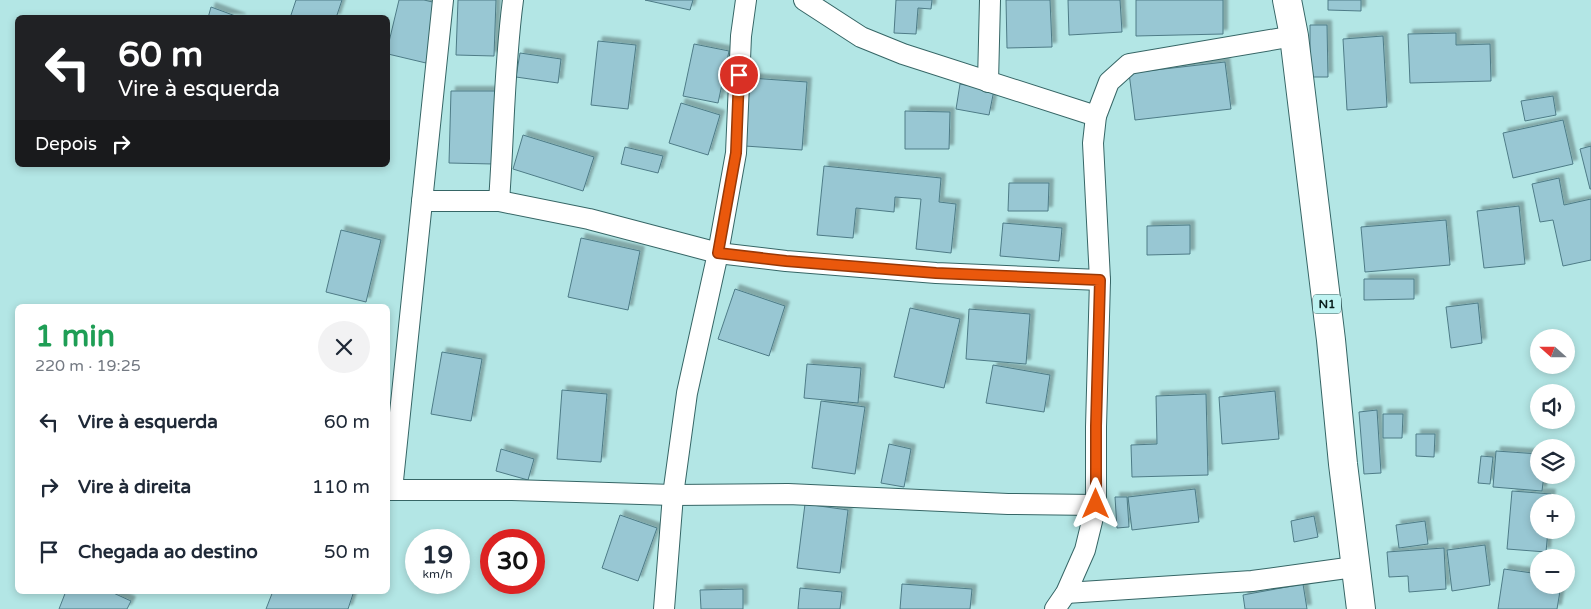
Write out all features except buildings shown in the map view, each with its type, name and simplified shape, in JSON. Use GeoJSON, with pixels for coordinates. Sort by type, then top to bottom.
{"type":"FeatureCollection","features":[{"type":"Feature","properties":{"kind":"main road","name":"N1"},"geometry":{"type":"LineString","coordinates":[[1287,0],[1294,36],[1330,331],[1354,567],[1361,609]]}},
{"type":"Feature","properties":{"kind":"street"},"geometry":{"type":"LineString","coordinates":[[443,0],[390,490],[512,490],[673,495],[788,494],[1008,504],[1096,504]]}},
{"type":"Feature","properties":{"kind":"street"},"geometry":{"type":"LineString","coordinates":[[499,201],[507,49],[513,0]]}},
{"type":"Feature","properties":{"kind":"street"},"geometry":{"type":"LineString","coordinates":[[664,609],[673,495],[687,392],[718,253],[736,153],[741,36],[746,0]]}},
{"type":"Feature","properties":{"kind":"street"},"geometry":{"type":"LineString","coordinates":[[804,0],[824,6],[861,37],[903,54],[1096,116]]}},
{"type":"Feature","properties":{"kind":"street"},"geometry":{"type":"LineString","coordinates":[[988,82],[990,0]]}},
{"type":"Feature","properties":{"kind":"street"},"geometry":{"type":"LineString","coordinates":[[1055,609],[1066,592],[1085,550],[1096,504],[1100,280],[1093,143],[1096,116],[1109,82],[1129,64],[1294,36]]}},
{"type":"Feature","properties":{"kind":"street"},"geometry":{"type":"LineString","coordinates":[[422,201],[499,201],[589,219],[718,253],[786,261],[936,273],[1100,280]]}},
{"type":"Feature","properties":{"kind":"street"},"geometry":{"type":"LineString","coordinates":[[1066,592],[1252,581],[1354,567]]}},
{"type":"Feature","properties":{"kind":"route"},"geometry":{"type":"LineString","coordinates":[[739,75],[736,153],[718,253],[786,261],[936,273],[1100,280],[1096,504]]}}]}
